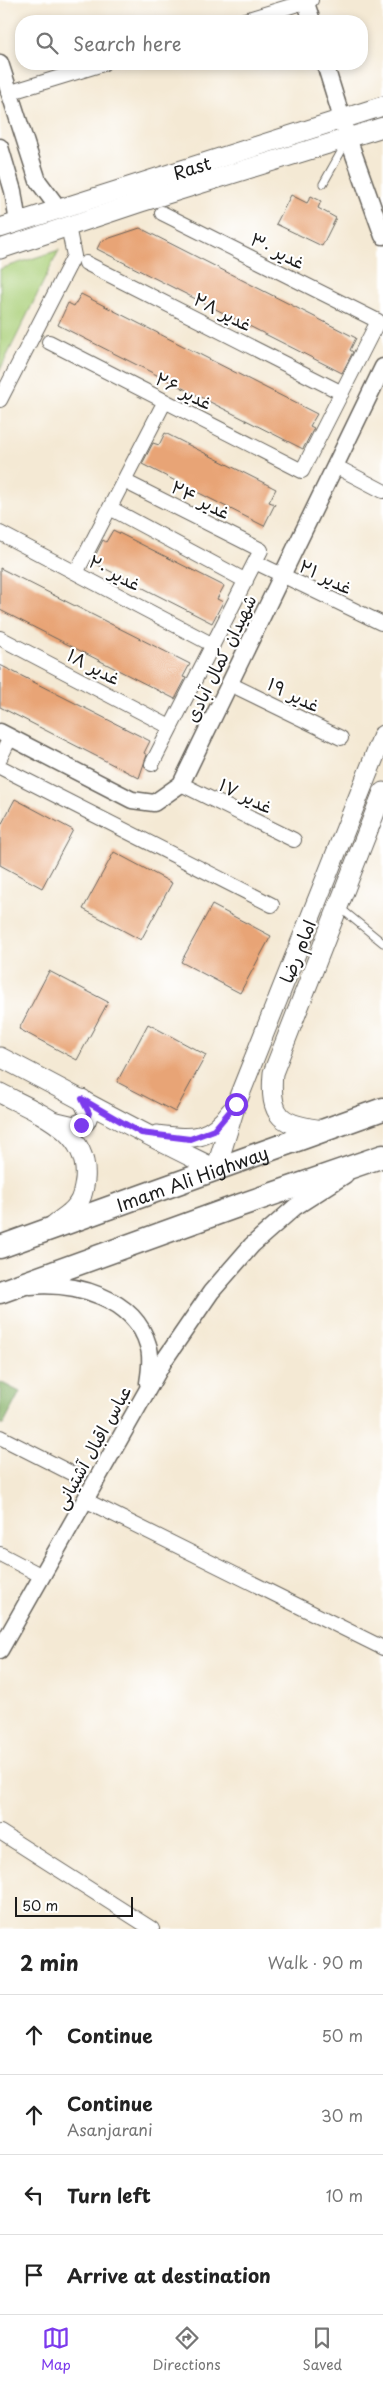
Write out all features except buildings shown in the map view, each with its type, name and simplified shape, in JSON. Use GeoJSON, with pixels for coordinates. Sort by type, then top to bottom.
{"type":"FeatureCollection","features":[{"type":"Feature","properties":{"kind":"highway","name":"Imam Ali Highway"},"geometry":{"type":"LineString","coordinates":[[0,1247],[383,1109]]}},
{"type":"Feature","properties":{"kind":"highway"},"geometry":{"type":"LineString","coordinates":[[7,1290],[235,1207],[383,1156]]}},
{"type":"Feature","properties":{"kind":"main road","name":"Rast"},"geometry":{"type":"LineString","coordinates":[[0,249],[23,241],[64,218],[383,106]]}},
{"type":"Feature","properties":{"kind":"main road","name":"Rast"},"geometry":{"type":"LineString","coordinates":[[0,228],[18,223],[64,218],[383,127]]}},
{"type":"Feature","properties":{"kind":"main road"},"geometry":{"type":"LineString","coordinates":[[18,223],[23,241]]}},
{"type":"Feature","properties":{"kind":"main road","name":"امام رضا"},"geometry":{"type":"LineString","coordinates":[[216,1169],[236,1104],[383,734]]}},
{"type":"Feature","properties":{"kind":"main road","name":"امام رضا"},"geometry":{"type":"LineString","coordinates":[[324,1130],[292,1124],[276,1111],[271,1094],[273,1073],[280,1051],[383,792]]}},
{"type":"Feature","properties":{"kind":"main road"},"geometry":{"type":"LineString","coordinates":[[260,1044],[267,1053],[280,1051]]}},
{"type":"Feature","properties":{"kind":"main road"},"geometry":{"type":"LineString","coordinates":[[0,1057],[82,1099],[141,1133],[216,1169]]}},
{"type":"Feature","properties":{"kind":"main road"},"geometry":{"type":"LineString","coordinates":[[0,1093],[57,1122],[74,1126],[86,1121],[89,1113],[82,1099]]}},
{"type":"Feature","properties":{"kind":"main road"},"geometry":{"type":"LineString","coordinates":[[141,1133],[190,1139],[200,1137],[220,1125],[236,1104]]}},
{"type":"Feature","properties":{"kind":"main road"},"geometry":{"type":"LineString","coordinates":[[49,1229],[78,1205],[84,1189],[85,1174],[80,1147],[57,1122]]}},
{"type":"Feature","properties":{"kind":"street"},"geometry":{"type":"LineString","coordinates":[[262,15],[307,1],[310,15]]}},
{"type":"Feature","properties":{"kind":"street"},"geometry":{"type":"LineString","coordinates":[[0,63],[38,180],[64,218],[74,256],[0,400]]}},
{"type":"Feature","properties":{"kind":"street"},"geometry":{"type":"LineString","coordinates":[[8,92],[83,70]]}},
{"type":"Feature","properties":{"kind":"street"},"geometry":{"type":"LineString","coordinates":[[327,70],[348,138],[383,236]]}},
{"type":"Feature","properties":{"kind":"street"},"geometry":{"type":"LineString","coordinates":[[0,147],[13,191],[18,223]]}},
{"type":"Feature","properties":{"kind":"street","name":"غدیر ۳۰"},"geometry":{"type":"LineString","coordinates":[[162,213],[378,321],[342,393]]}},
{"type":"Feature","properties":{"kind":"street","name":"غدیر ۲۸"},"geometry":{"type":"LineString","coordinates":[[86,263],[342,393]]}},
{"type":"Feature","properties":{"kind":"street","name":"غدیر ۲۶"},"geometry":{"type":"LineString","coordinates":[[49,342],[302,471],[342,393]]}},
{"type":"Feature","properties":{"kind":"street","name":"شهیدان کمال آبادی"},"geometry":{"type":"LineString","coordinates":[[5,735],[132,800],[154,803],[181,784],[383,367]]}},
{"type":"Feature","properties":{"kind":"street"},"geometry":{"type":"LineString","coordinates":[[76,573],[164,401]]}},
{"type":"Feature","properties":{"kind":"street"},"geometry":{"type":"LineString","coordinates":[[335,466],[383,491]]}},
{"type":"Feature","properties":{"kind":"street","name":"غدیر ۲۴"},"geometry":{"type":"LineString","coordinates":[[124,480],[258,556],[282,576]]}},
{"type":"Feature","properties":{"kind":"street"},"geometry":{"type":"LineString","coordinates":[[110,508],[246,580]]}},
{"type":"Feature","properties":{"kind":"street","name":"غدیر ۲۰"},"geometry":{"type":"LineString","coordinates":[[0,533],[213,645]]}},
{"type":"Feature","properties":{"kind":"street"},"geometry":{"type":"LineString","coordinates":[[152,764],[258,556]]}},
{"type":"Feature","properties":{"kind":"street","name":"غدیر ۲۱"},"geometry":{"type":"LineString","coordinates":[[282,576],[381,623]]}},
{"type":"Feature","properties":{"kind":"street","name":"غدیر ۱۸"},"geometry":{"type":"LineString","coordinates":[[0,638],[170,727]]}},
{"type":"Feature","properties":{"kind":"street","name":"غدیر ۱۹"},"geometry":{"type":"LineString","coordinates":[[230,684],[341,738]]}},
{"type":"Feature","properties":{"kind":"street"},"geometry":{"type":"LineString","coordinates":[[0,758],[5,735]]}},
{"type":"Feature","properties":{"kind":"street"},"geometry":{"type":"LineString","coordinates":[[0,767],[272,906]]}},
{"type":"Feature","properties":{"kind":"street","name":"غدیر ۱۷"},"geometry":{"type":"LineString","coordinates":[[181,784],[294,840]]}},
{"type":"Feature","properties":{"kind":"street"},"geometry":{"type":"LineString","coordinates":[[147,1390],[164,1359],[230,1269],[252,1245],[295,1207],[361,1164]]}},
{"type":"Feature","properties":{"kind":"street","name":"عباس اقبال آشتیانی"},"geometry":{"type":"LineString","coordinates":[[0,1650],[147,1390],[148,1345],[140,1327],[128,1312],[119,1305],[99,1296],[60,1286],[7,1290]]}},
{"type":"Feature","properties":{"kind":"street"},"geometry":{"type":"LineString","coordinates":[[0,1437],[73,1474]]}},
{"type":"Feature","properties":{"kind":"street"},"geometry":{"type":"LineString","coordinates":[[85,1500],[383,1648]]}},
{"type":"Feature","properties":{"kind":"street"},"geometry":{"type":"LineString","coordinates":[[0,1554],[42,1576]]}},
{"type":"Feature","properties":{"kind":"street"},"geometry":{"type":"LineString","coordinates":[[0,1832],[152,1929]]}},
{"type":"Feature","properties":{"kind":"lane"},"geometry":{"type":"LineString","coordinates":[[323,184],[348,138]]}},
{"type":"Feature","properties":{"kind":"lane"},"geometry":{"type":"LineString","coordinates":[[338,906],[383,943]]}},
{"type":"Feature","properties":{"kind":"green space"},"geometry":{"type":"Polygon","coordinates":[[[59,250],[0,370],[0,269],[59,250]]]}},
{"type":"Feature","properties":{"kind":"green space"},"geometry":{"type":"Polygon","coordinates":[[[0,1382],[20,1392],[3,1425],[0,1423],[0,1382]]]}},
{"type":"Feature","properties":{"kind":"route"},"geometry":{"type":"LineString","coordinates":[[81,1125],[86,1121],[89,1113],[82,1099],[141,1133],[190,1139],[200,1137],[214,1130],[236,1104]]}}]}
